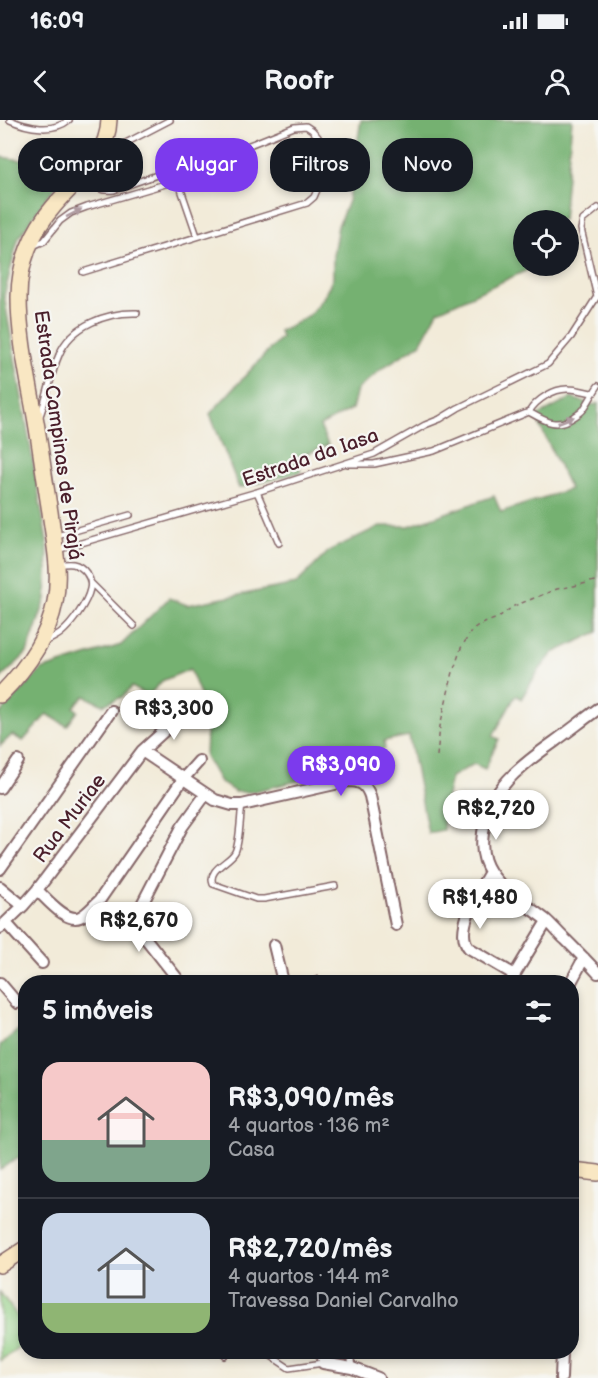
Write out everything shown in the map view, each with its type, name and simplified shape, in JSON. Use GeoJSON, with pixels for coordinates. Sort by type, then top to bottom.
{"type":"FeatureCollection","features":[{"type":"Feature","properties":{"kind":"main road","name":"Estrada Campinas de Pirajá"},"geometry":{"type":"LineString","coordinates":[[106,138],[109,120]]}},
{"type":"Feature","properties":{"kind":"main road","name":"Estrada Campinas de Pirajá"},"geometry":{"type":"LineString","coordinates":[[0,695],[22,672],[40,643],[55,603],[57,585],[55,551],[23,352],[19,316],[20,278],[28,247],[36,232],[53,207],[68,192]]}},
{"type":"Feature","properties":{"kind":"main road"},"geometry":{"type":"LineString","coordinates":[[579,1171],[598,1173]]}},
{"type":"Feature","properties":{"kind":"main road"},"geometry":{"type":"LineString","coordinates":[[0,1265],[18,1253]]}},
{"type":"Feature","properties":{"kind":"street"},"geometry":{"type":"LineString","coordinates":[[598,709],[535,754],[499,790],[490,805],[484,823],[481,846],[490,872],[500,884],[547,921],[598,973]]}},
{"type":"Feature","properties":{"kind":"street","name":"Rua Muriae"},"geometry":{"type":"LineString","coordinates":[[3,926],[37,890],[142,751],[184,713],[196,710]]}},
{"type":"Feature","properties":{"kind":"street"},"geometry":{"type":"LineString","coordinates":[[0,869],[111,711]]}},
{"type":"Feature","properties":{"kind":"street"},"geometry":{"type":"LineString","coordinates":[[142,751],[215,800],[232,805],[242,805],[348,781],[356,781],[366,786],[370,796],[396,925]]}},
{"type":"Feature","properties":{"kind":"street"},"geometry":{"type":"LineString","coordinates":[[0,788],[18,761]]}},
{"type":"Feature","properties":{"kind":"street"},"geometry":{"type":"LineString","coordinates":[[37,890],[66,916],[74,919],[85,915],[99,901],[183,778],[199,761]]}},
{"type":"Feature","properties":{"kind":"street"},"geometry":{"type":"LineString","coordinates":[[174,975],[139,930],[136,924],[138,912],[182,827],[206,794]]}},
{"type":"Feature","properties":{"kind":"street"},"geometry":{"type":"LineString","coordinates":[[490,872],[472,902],[465,924],[465,943],[507,975]]}},
{"type":"Feature","properties":{"kind":"street"},"geometry":{"type":"LineString","coordinates":[[0,887],[23,906]]}},
{"type":"Feature","properties":{"kind":"street"},"geometry":{"type":"LineString","coordinates":[[515,975],[547,921]]}},
{"type":"Feature","properties":{"kind":"street"},"geometry":{"type":"LineString","coordinates":[[3,926],[42,963]]}},
{"type":"Feature","properties":{"kind":"street"},"geometry":{"type":"LineString","coordinates":[[274,945],[280,975]]}},
{"type":"Feature","properties":{"kind":"street"},"geometry":{"type":"LineString","coordinates":[[575,975],[585,958]]}},
{"type":"Feature","properties":{"kind":"street"},"geometry":{"type":"LineString","coordinates":[[0,983],[17,1003]]}},
{"type":"Feature","properties":{"kind":"street"},"geometry":{"type":"LineString","coordinates":[[561,1378],[562,1359]]}},
{"type":"Feature","properties":{"kind":"street"},"geometry":{"type":"LineString","coordinates":[[323,1363],[352,1368],[378,1378]]}},
{"type":"Feature","properties":{"kind":"lane"},"geometry":{"type":"LineString","coordinates":[[10,120],[23,125],[53,128],[69,120]]}},
{"type":"Feature","properties":{"kind":"lane"},"geometry":{"type":"LineString","coordinates":[[135,138],[170,120]]}},
{"type":"Feature","properties":{"kind":"lane"},"geometry":{"type":"LineString","coordinates":[[83,272],[307,203],[314,198],[317,190],[321,150],[318,137],[312,130],[306,126],[294,127],[258,142]]}},
{"type":"Feature","properties":{"kind":"lane"},"geometry":{"type":"LineString","coordinates":[[28,247],[36,246],[44,241],[60,221],[71,213],[155,187]]}},
{"type":"Feature","properties":{"kind":"lane"},"geometry":{"type":"LineString","coordinates":[[183,192],[197,236]]}},
{"type":"Feature","properties":{"kind":"lane"},"geometry":{"type":"LineString","coordinates":[[597,296],[581,229],[584,220],[598,208]]}},
{"type":"Feature","properties":{"kind":"lane","name":"Estrada da Iasa"},"geometry":{"type":"LineString","coordinates":[[55,551],[257,492],[374,454],[425,425],[548,364],[571,337],[597,296]]}},
{"type":"Feature","properties":{"kind":"lane"},"geometry":{"type":"LineString","coordinates":[[36,425],[43,410],[58,357],[68,341],[82,329],[105,317],[115,314],[137,314]]}},
{"type":"Feature","properties":{"kind":"lane"},"geometry":{"type":"LineString","coordinates":[[529,412],[555,424],[568,421],[584,410],[598,386]]}},
{"type":"Feature","properties":{"kind":"lane"},"geometry":{"type":"LineString","coordinates":[[343,464],[374,464],[434,451],[529,412],[533,405],[545,396],[567,388],[593,393]]}},
{"type":"Feature","properties":{"kind":"lane"},"geometry":{"type":"LineString","coordinates":[[257,492],[279,543]]}},
{"type":"Feature","properties":{"kind":"lane"},"geometry":{"type":"LineString","coordinates":[[130,516],[55,551],[70,564],[86,572],[91,583],[134,626]]}},
{"type":"Feature","properties":{"kind":"lane"},"geometry":{"type":"LineString","coordinates":[[40,643],[59,635],[71,623],[86,600],[91,583]]}},
{"type":"Feature","properties":{"kind":"lane"},"geometry":{"type":"LineString","coordinates":[[242,805],[237,849],[219,866],[212,878],[212,884],[264,899],[335,886]]}},
{"type":"Feature","properties":{"kind":"lane"},"geometry":{"type":"LineString","coordinates":[[276,1359],[289,1368],[323,1363],[321,1359]]}},
{"type":"Feature","properties":{"kind":"lane"},"geometry":{"type":"LineString","coordinates":[[351,1359],[352,1368]]}},
{"type":"Feature","properties":{"kind":"path"},"geometry":{"type":"LineString","coordinates":[[436,756],[440,726],[453,672],[460,648],[472,630],[497,618],[514,606],[557,589],[598,580]]}},
{"type":"Feature","properties":{"kind":"green space"},"geometry":{"type":"Polygon","coordinates":[[[361,120],[572,120],[564,210],[513,210],[514,276],[438,311],[420,344],[382,368],[357,390],[352,409],[320,426],[328,445],[296,458],[301,472],[239,488],[210,414],[281,337],[279,331],[309,315],[323,298],[333,278],[333,255],[338,226],[349,192],[370,192],[370,138],[358,138],[361,120]]]}},
{"type":"Feature","properties":{"kind":"green space"},"geometry":{"type":"Polygon","coordinates":[[[0,157],[18,159],[18,192],[52,192],[18,239],[4,296],[48,547],[46,599],[27,653],[0,679],[0,157]]]}},
{"type":"Feature","properties":{"kind":"green space"},"geometry":{"type":"Polygon","coordinates":[[[571,398],[594,405],[598,403],[598,632],[553,653],[521,699],[516,695],[493,736],[499,739],[485,769],[474,764],[451,777],[445,804],[443,830],[428,833],[409,736],[384,741],[385,749],[325,764],[319,774],[310,778],[251,792],[235,792],[220,782],[205,756],[207,712],[190,669],[162,681],[148,696],[132,687],[122,697],[103,705],[85,696],[74,707],[78,711],[67,726],[47,714],[23,741],[12,735],[0,746],[0,714],[41,670],[121,645],[169,598],[187,605],[296,584],[330,550],[380,526],[409,526],[494,496],[501,512],[570,489],[536,417],[571,398]]]}},
{"type":"Feature","properties":{"kind":"green space"},"geometry":{"type":"Polygon","coordinates":[[[18,1030],[18,1158],[0,1170],[0,1045],[18,1030]]]}},
{"type":"Feature","properties":{"kind":"green space"},"geometry":{"type":"Polygon","coordinates":[[[0,1292],[18,1317],[18,1347],[0,1361],[0,1292]]]}}]}
